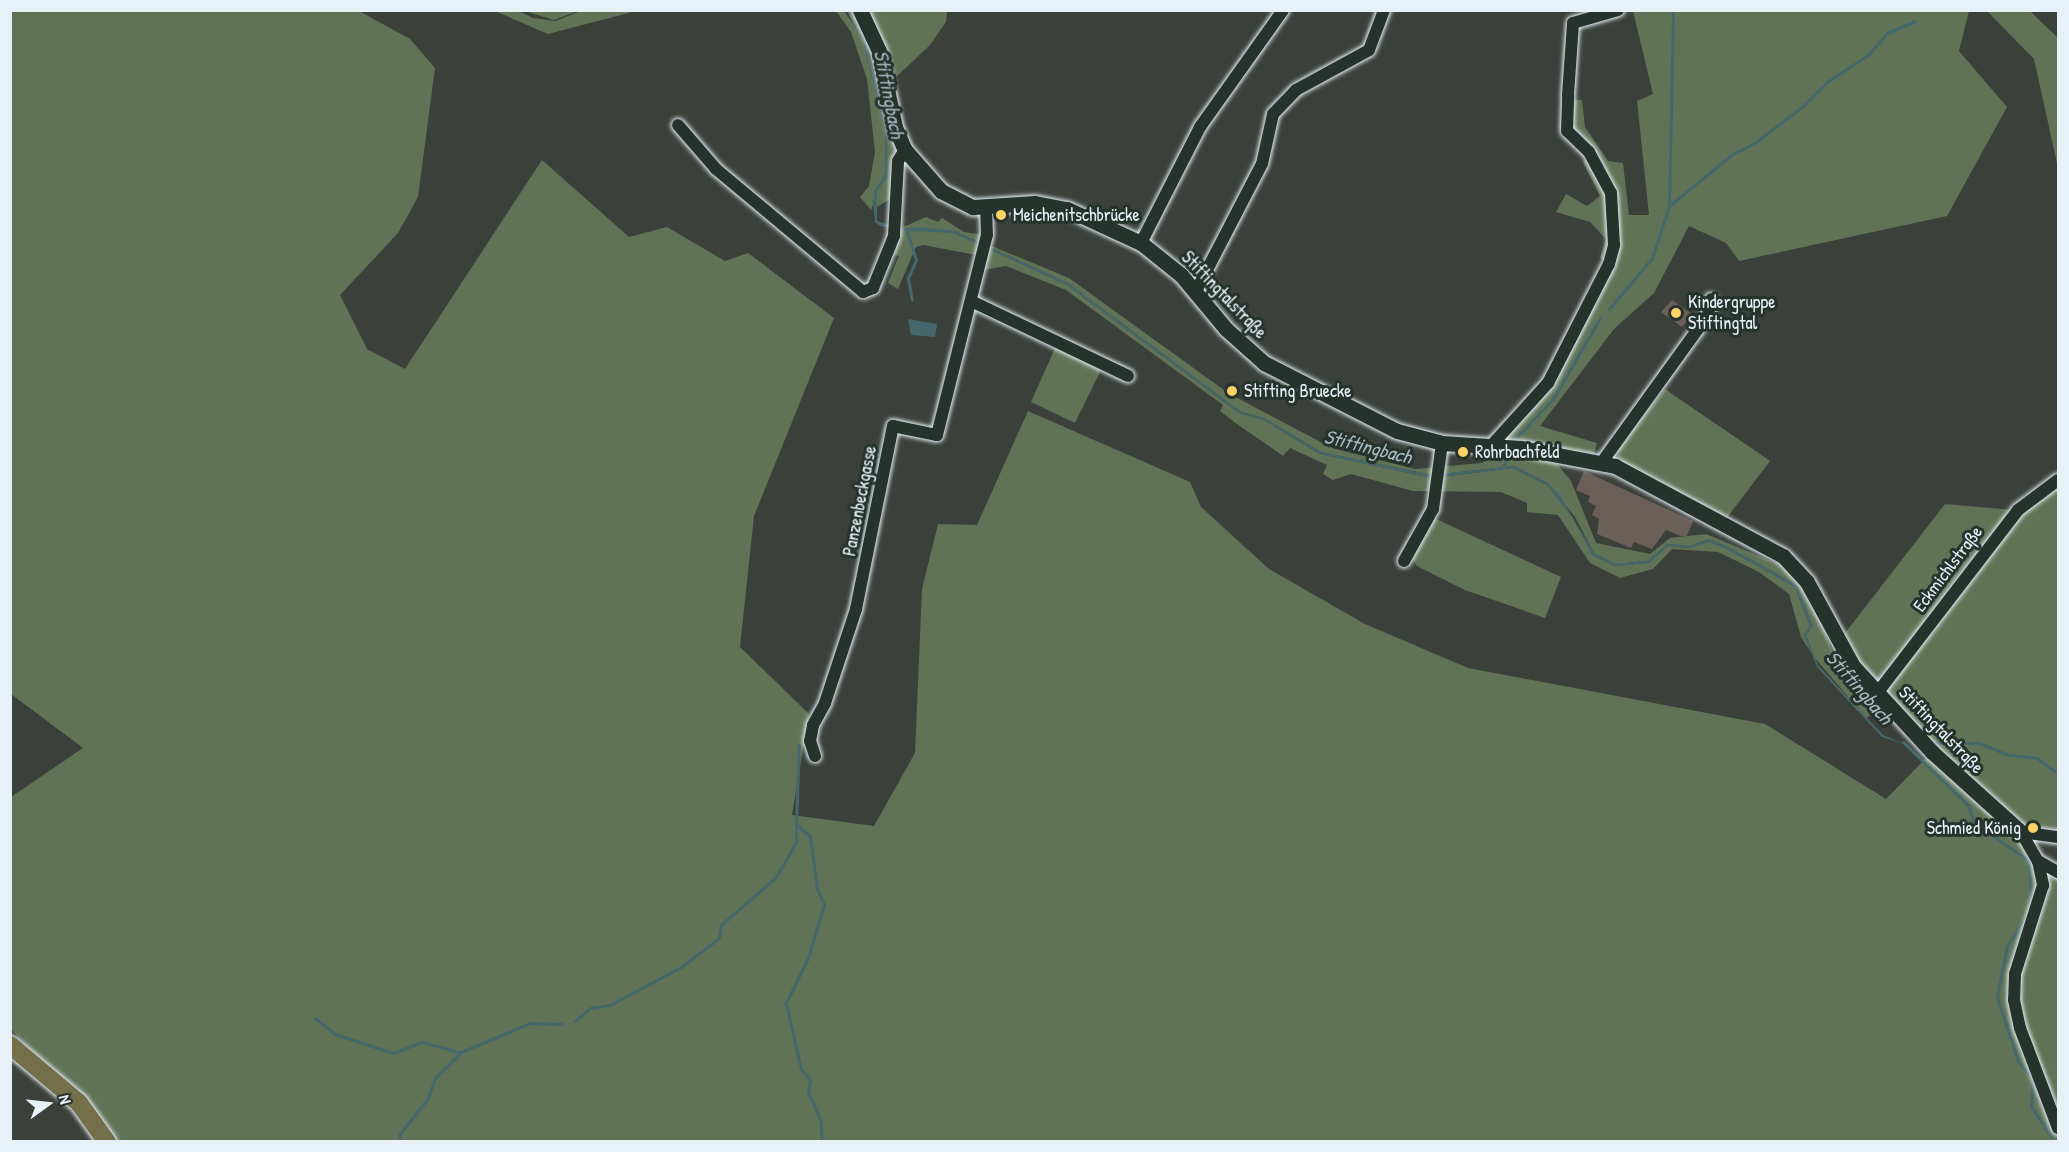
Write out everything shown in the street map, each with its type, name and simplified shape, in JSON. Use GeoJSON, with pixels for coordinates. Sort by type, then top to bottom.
{"type":"FeatureCollection","features":[{"type":"Feature","properties":{"kind":"main road"},"geometry":{"type":"LineString","coordinates":[[10,1045],[79,1103],[107,1142]]}},
{"type":"Feature","properties":{"kind":"street","name":"Stiftingtalstraße"},"geometry":{"type":"LineString","coordinates":[[860,10],[879,51],[895,127],[905,150],[941,191],[963,204],[986,208],[1053,206],[1141,243],[1195,293],[1226,330],[1264,363],[1380,423],[1442,443],[1489,448],[1521,448],[1602,462],[1783,556],[1807,582],[1853,666],[1932,752],[2021,832],[2038,861],[2041,897],[2015,974],[2014,1000],[2023,1038],[2058,1128]]}},
{"type":"Feature","properties":{"kind":"street"},"geometry":{"type":"LineString","coordinates":[[1141,243],[1200,127],[1283,10]]}},
{"type":"Feature","properties":{"kind":"street"},"geometry":{"type":"LineString","coordinates":[[1195,293],[1262,164],[1273,114],[1296,90],[1369,50],[1384,10]]}},
{"type":"Feature","properties":{"kind":"street"},"geometry":{"type":"LineString","coordinates":[[1489,448],[1548,383],[1609,264],[1614,245],[1611,193],[1589,152],[1567,131],[1568,95],[1573,23],[1618,10]]}},
{"type":"Feature","properties":{"kind":"street"},"geometry":{"type":"LineString","coordinates":[[678,126],[716,169],[863,292],[873,288],[895,230],[898,160],[905,150]]}},
{"type":"Feature","properties":{"kind":"street","name":"Panzenbeckgasse"},"geometry":{"type":"LineString","coordinates":[[815,756],[810,741],[813,724],[825,703],[856,609],[893,426],[937,435],[987,235],[986,208]]}},
{"type":"Feature","properties":{"kind":"street"},"geometry":{"type":"LineString","coordinates":[[1602,462],[1708,315],[1711,298]]}},
{"type":"Feature","properties":{"kind":"street"},"geometry":{"type":"LineString","coordinates":[[971,301],[1128,376]]}},
{"type":"Feature","properties":{"kind":"street"},"geometry":{"type":"LineString","coordinates":[[1404,561],[1433,509],[1442,443]]}},
{"type":"Feature","properties":{"kind":"street","name":"Eckmichlstraße"},"geometry":{"type":"LineString","coordinates":[[1878,692],[2004,526],[2030,498],[2058,480]]}},
{"type":"Feature","properties":{"kind":"street"},"geometry":{"type":"LineString","coordinates":[[2021,832],[2058,837]]}},
{"type":"Feature","properties":{"kind":"street"},"geometry":{"type":"LineString","coordinates":[[2038,861],[2058,872]]}},
{"type":"Feature","properties":{"kind":"green space"},"geometry":{"type":"Polygon","coordinates":[[[10,11],[359,11],[410,39],[435,68],[418,197],[398,233],[340,295],[367,349],[405,369],[542,160],[629,237],[667,227],[725,261],[748,253],[834,318],[754,516],[740,647],[809,714],[792,815],[874,826],[915,753],[922,589],[938,524],[977,525],[1028,411],[1190,482],[1201,507],[1269,569],[1365,624],[1468,668],[1765,724],[1886,799],[1928,756],[1983,809],[1992,807],[1962,777],[1960,766],[1955,767],[1863,669],[1842,637],[1945,504],[2025,511],[2058,488],[2058,831],[2020,827],[2037,874],[2047,859],[2058,865],[2058,1141],[112,1141],[11,1029],[11,797],[83,748],[11,694],[10,11]]]}},
{"type":"Feature","properties":{"kind":"green space"},"geometry":{"type":"Polygon","coordinates":[[[495,11],[519,11],[533,18],[555,21],[581,11],[636,11],[548,34],[495,11]]]}},
{"type":"Feature","properties":{"kind":"green space"},"geometry":{"type":"Polygon","coordinates":[[[525,11],[578,11],[554,20],[525,11]]]}},
{"type":"Feature","properties":{"kind":"green space"},"geometry":{"type":"Polygon","coordinates":[[[836,11],[844,11],[863,40],[885,130],[885,174],[871,210],[860,197],[869,186],[875,152],[867,79],[851,32],[836,11]]]}},
{"type":"Feature","properties":{"kind":"green space"},"geometry":{"type":"Polygon","coordinates":[[[847,11],[853,11],[874,50],[880,92],[898,152],[893,197],[877,207],[877,191],[887,175],[887,129],[870,54],[847,11]]]}},
{"type":"Feature","properties":{"kind":"green space"},"geometry":{"type":"Polygon","coordinates":[[[868,11],[947,11],[946,22],[930,45],[895,78],[868,11]]]}},
{"type":"Feature","properties":{"kind":"green space"},"geometry":{"type":"Polygon","coordinates":[[[1633,11],[1969,11],[1959,51],[2007,107],[1947,216],[1739,261],[1726,243],[1689,226],[1654,293],[1614,329],[1540,426],[1597,443],[1594,454],[1532,444],[1530,459],[1557,464],[1571,481],[1596,543],[1650,554],[1670,538],[1706,534],[1783,566],[1800,583],[1819,616],[1834,656],[1878,710],[1866,718],[1815,658],[1806,635],[1812,626],[1797,585],[1730,548],[1709,539],[1690,546],[1668,544],[1647,561],[1615,564],[1594,553],[1575,517],[1548,483],[1514,466],[1432,475],[1321,452],[1264,418],[1241,412],[1068,283],[955,231],[901,228],[926,217],[938,222],[942,218],[964,232],[984,235],[982,242],[1069,278],[1228,393],[1332,448],[1415,469],[1482,463],[1494,457],[1616,266],[1600,258],[1606,239],[1590,222],[1556,212],[1566,194],[1587,206],[1600,196],[1583,162],[1595,153],[1574,129],[1573,100],[1582,100],[1585,127],[1608,161],[1623,163],[1629,215],[1649,215],[1637,101],[1653,94],[1633,11]]]}},
{"type":"Feature","properties":{"kind":"green space"},"geometry":{"type":"Polygon","coordinates":[[[1987,11],[2030,11],[2058,38],[2058,168],[2034,59],[1987,11]]]}},
{"type":"Feature","properties":{"kind":"green space"},"geometry":{"type":"Polygon","coordinates":[[[917,229],[954,233],[1067,285],[1239,413],[1264,420],[1320,454],[1432,478],[1513,468],[1547,485],[1573,518],[1592,555],[1615,566],[1649,563],[1668,546],[1689,548],[1709,542],[1727,549],[1795,587],[1810,626],[1804,635],[1812,654],[1801,637],[1789,594],[1759,572],[1718,552],[1672,549],[1653,569],[1620,578],[1590,563],[1558,515],[1527,512],[1527,503],[1501,492],[1413,491],[1351,474],[1333,480],[1323,474],[1327,465],[1290,448],[1283,456],[1237,424],[1220,411],[1223,405],[1066,290],[1006,266],[984,270],[987,257],[923,245],[916,247],[898,289],[888,283],[899,256],[895,255],[900,230],[917,229]]]}},
{"type":"Feature","properties":{"kind":"green space"},"geometry":{"type":"Polygon","coordinates":[[[1056,346],[1102,368],[1075,423],[1031,402],[1056,346]]]}},
{"type":"Feature","properties":{"kind":"green space"},"geometry":{"type":"Polygon","coordinates":[[[1665,389],[1770,461],[1726,519],[1618,460],[1618,446],[1665,389]]]}},
{"type":"Feature","properties":{"kind":"green space"},"geometry":{"type":"Polygon","coordinates":[[[1434,518],[1561,577],[1545,618],[1465,590],[1417,566],[1413,560],[1419,543],[1434,518]]]}},
{"type":"Feature","properties":{"kind":"water","name":"Stiftingbach"},"geometry":{"type":"Polygon","coordinates":[[[844,11],[865,39],[887,129],[888,176],[877,191],[877,221],[907,229],[917,227],[955,231],[1068,283],[1241,412],[1264,418],[1321,452],[1432,475],[1514,466],[1548,483],[1559,494],[1594,553],[1615,564],[1647,561],[1668,544],[1690,546],[1709,539],[1730,548],[1797,585],[1813,626],[1806,635],[1818,665],[1883,735],[1904,744],[1882,737],[1817,667],[1804,635],[1810,626],[1795,587],[1727,549],[1709,542],[1689,548],[1668,546],[1649,563],[1615,566],[1592,555],[1573,518],[1547,485],[1513,468],[1432,478],[1320,454],[1264,420],[1239,413],[1067,285],[954,233],[907,231],[880,226],[875,222],[873,202],[875,190],[885,174],[885,130],[863,40],[844,11]]]}},
{"type":"Feature","properties":{"kind":"water"},"geometry":{"type":"Polygon","coordinates":[[[908,319],[937,324],[935,337],[911,335],[908,319]]]}},
{"type":"Feature","properties":{"kind":"building","name":"Kindergruppe Stiftingtal"},"geometry":{"type":"Polygon","coordinates":[[[1672,300],[1692,314],[1682,327],[1661,312],[1672,300]]]}},
{"type":"Feature","properties":{"kind":"building"},"geometry":{"type":"Polygon","coordinates":[[[1584,471],[1693,521],[1686,538],[1666,530],[1652,549],[1634,542],[1631,548],[1597,534],[1599,519],[1592,515],[1596,506],[1588,502],[1590,496],[1576,490],[1584,471]]]}},
{"type":"Feature","properties":{"kind":"waterway"},"geometry":{"type":"LineString","coordinates":[[1669,206],[1673,10]]}},
{"type":"Feature","properties":{"kind":"waterway"},"geometry":{"type":"LineString","coordinates":[[1609,309],[1652,258],[1669,206],[1731,155],[1756,142],[1803,106],[1827,82],[1868,55],[1887,33],[1915,21]]}},
{"type":"Feature","properties":{"kind":"waterway"},"geometry":{"type":"LineString","coordinates":[[906,229],[916,260],[908,278],[912,300]]}},
{"type":"Feature","properties":{"kind":"waterway"},"geometry":{"type":"LineString","coordinates":[[1513,441],[1553,399],[1600,318]]}},
{"type":"Feature","properties":{"kind":"waterway"},"geometry":{"type":"LineString","coordinates":[[1502,468],[1509,454]]}},
{"type":"Feature","properties":{"kind":"waterway"},"geometry":{"type":"LineString","coordinates":[[1903,742],[1968,805],[1974,823],[2028,860],[2032,901]]}},
{"type":"Feature","properties":{"kind":"waterway"},"geometry":{"type":"LineString","coordinates":[[1931,743],[1979,743],[2009,755],[2037,758],[2058,774]]}},
{"type":"Feature","properties":{"kind":"waterway"},"geometry":{"type":"LineString","coordinates":[[799,745],[796,824],[810,836],[817,889],[824,904],[808,958],[786,1003],[801,1069],[810,1080],[808,1092],[820,1119],[822,1142]]}},
{"type":"Feature","properties":{"kind":"waterway"},"geometry":{"type":"LineString","coordinates":[[575,1021],[590,1008],[610,1005],[681,967],[719,938],[721,925],[776,877],[796,843],[796,825]]}},
{"type":"Feature","properties":{"kind":"waterway"},"geometry":{"type":"LineString","coordinates":[[2030,910],[2007,946],[1997,997],[2018,1061],[2033,1079],[2031,1106],[2051,1137]]}},
{"type":"Feature","properties":{"kind":"waterway"},"geometry":{"type":"LineString","coordinates":[[315,1018],[335,1034],[393,1053],[422,1042],[460,1052]]}},
{"type":"Feature","properties":{"kind":"waterway"},"geometry":{"type":"LineString","coordinates":[[400,1142],[399,1135],[428,1098],[435,1078],[461,1052],[530,1023],[562,1024]]}},
{"type":"Feature","properties":{"kind":"place","name":"Meichenitschbrücke"},"geometry":{"type":"Point","coordinates":[1001,215]}},
{"type":"Feature","properties":{"kind":"place","name":"Kindergruppe Stiftingtal"},"geometry":{"type":"Point","coordinates":[1676,313]}},
{"type":"Feature","properties":{"kind":"place","name":"Stifting Bruecke"},"geometry":{"type":"Point","coordinates":[1232,391]}},
{"type":"Feature","properties":{"kind":"place","name":"Rohrbachfeld"},"geometry":{"type":"Point","coordinates":[1463,452]}},
{"type":"Feature","properties":{"kind":"place","name":"Schmied König"},"geometry":{"type":"Point","coordinates":[2033,828]}}]}
